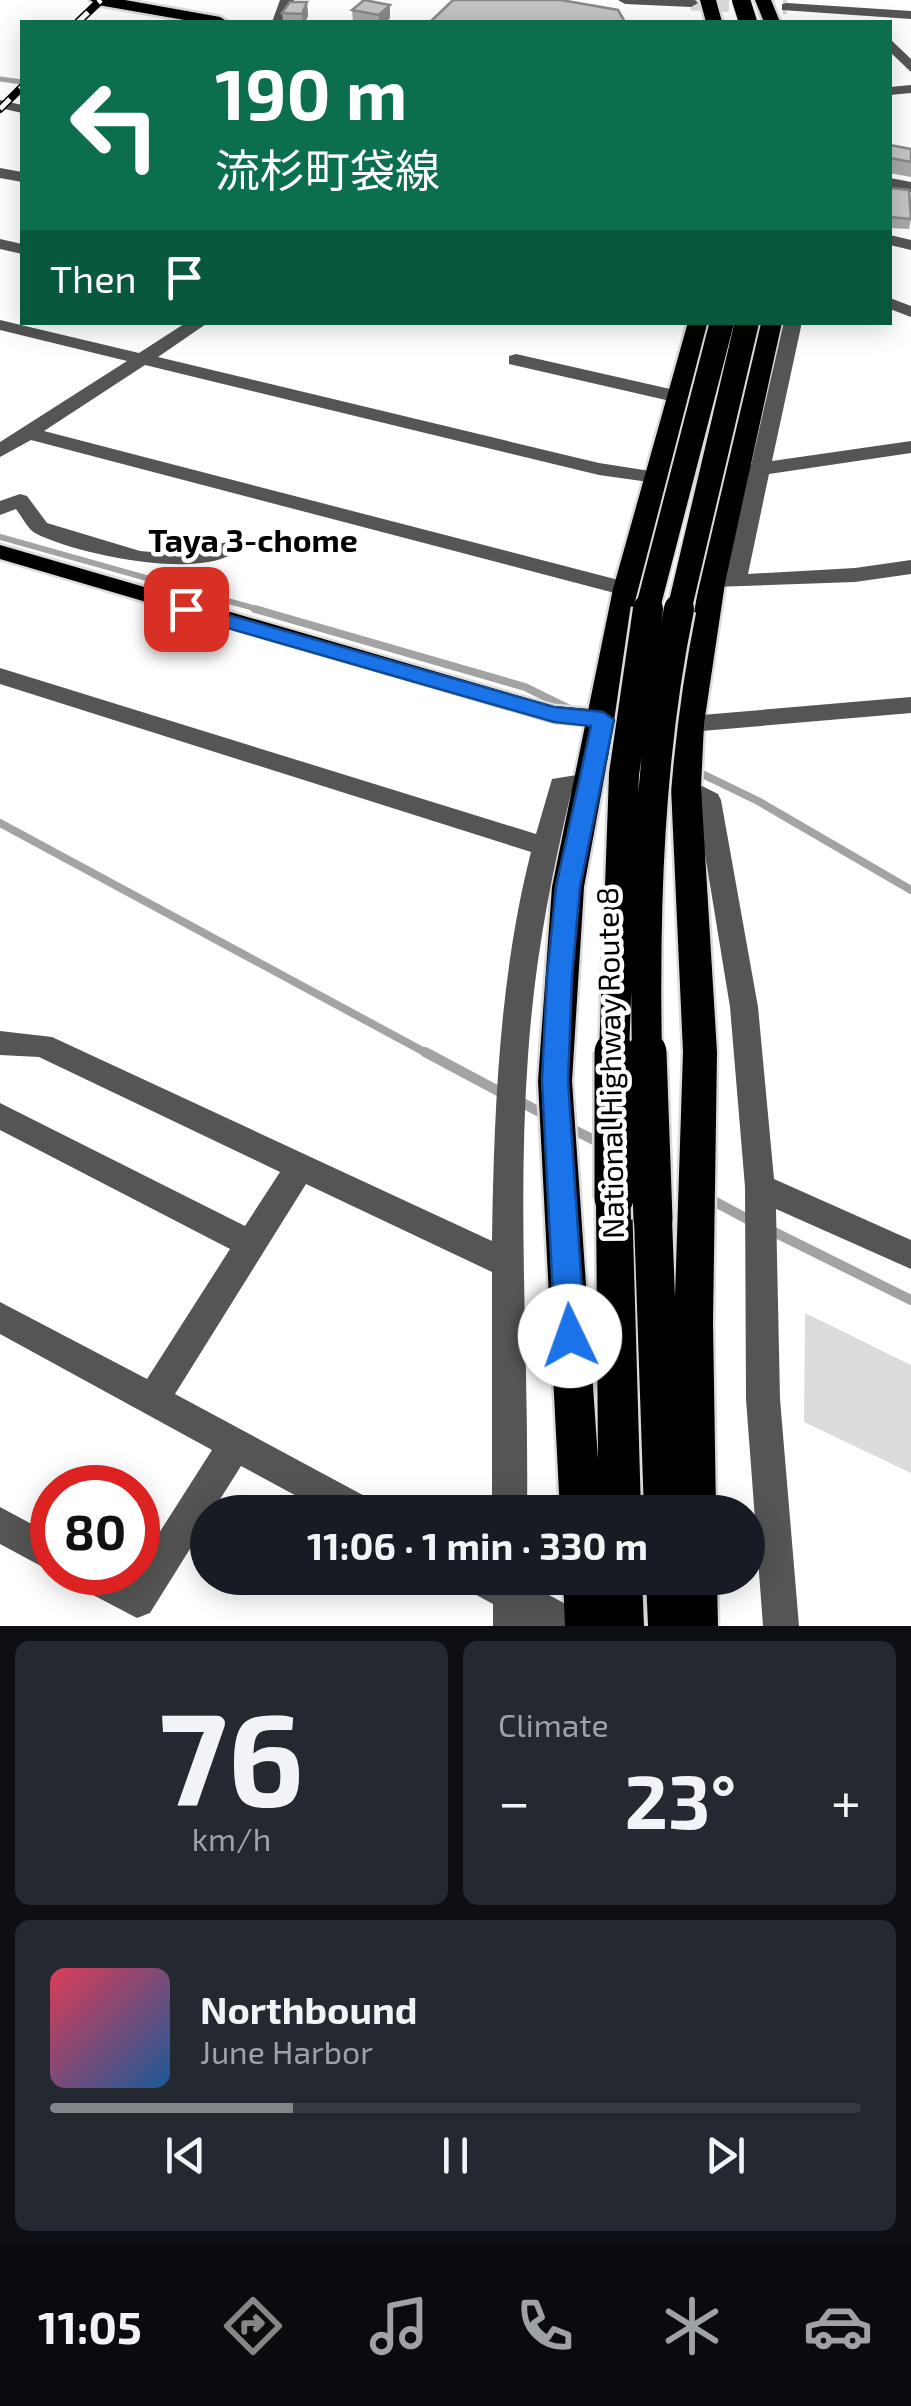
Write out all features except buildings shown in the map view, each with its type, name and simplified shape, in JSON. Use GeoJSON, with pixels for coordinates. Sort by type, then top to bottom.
{"type":"FeatureCollection","features":[{"type":"Feature","properties":{"kind":"highway"},"geometry":{"type":"LineString","coordinates":[[98,0],[209,20]]}},
{"type":"Feature","properties":{"kind":"highway"},"geometry":{"type":"LineString","coordinates":[[580,1495],[555,1081],[568,887],[626,589],[698,325]]}},
{"type":"Feature","properties":{"kind":"highway","name":"National Highway Route 8"},"geometry":{"type":"LineString","coordinates":[[620,1495],[614,1198],[616,868],[631,710],[651,599],[721,325]]}},
{"type":"Feature","properties":{"kind":"highway","name":"National Highway Route 8"},"geometry":{"type":"LineString","coordinates":[[665,1495],[648,1119],[650,860],[661,716],[678,621],[746,325]]}},
{"type":"Feature","properties":{"kind":"highway"},"geometry":{"type":"LineString","coordinates":[[696,1495],[694,1322],[700,1052],[686,787],[690,724],[749,471],[771,325]]}},
{"type":"Feature","properties":{"kind":"highway"},"geometry":{"type":"LineString","coordinates":[[585,1595],[588,1626]]}},
{"type":"Feature","properties":{"kind":"highway"},"geometry":{"type":"LineString","coordinates":[[621,1595],[622,1626]]}},
{"type":"Feature","properties":{"kind":"highway"},"geometry":{"type":"LineString","coordinates":[[669,1595],[670,1626]]}},
{"type":"Feature","properties":{"kind":"highway"},"geometry":{"type":"LineString","coordinates":[[696,1595],[696,1626]]}},
{"type":"Feature","properties":{"kind":"main road"},"geometry":{"type":"LineString","coordinates":[[0,552],[87,561],[554,714],[690,724]]}},
{"type":"Feature","properties":{"kind":"street"},"geometry":{"type":"LineString","coordinates":[[625,0],[700,2]]}},
{"type":"Feature","properties":{"kind":"street"},"geometry":{"type":"LineString","coordinates":[[786,7],[881,18],[911,15]]}},
{"type":"Feature","properties":{"kind":"street"},"geometry":{"type":"LineString","coordinates":[[892,45],[911,68]]}},
{"type":"Feature","properties":{"kind":"street"},"geometry":{"type":"LineString","coordinates":[[0,325],[599,469],[656,477]]}},
{"type":"Feature","properties":{"kind":"street"},"geometry":{"type":"LineString","coordinates":[[0,450],[195,325]]}},
{"type":"Feature","properties":{"kind":"street"},"geometry":{"type":"LineString","coordinates":[[792,325],[749,471],[911,447]]}},
{"type":"Feature","properties":{"kind":"street"},"geometry":{"type":"LineString","coordinates":[[516,360],[679,397]]}},
{"type":"Feature","properties":{"kind":"street"},"geometry":{"type":"LineString","coordinates":[[29,433],[626,589]]}},
{"type":"Feature","properties":{"kind":"street"},"geometry":{"type":"LineString","coordinates":[[0,508],[20,500],[40,528],[87,561],[164,560],[228,549]]}},
{"type":"Feature","properties":{"kind":"street"},"geometry":{"type":"LineString","coordinates":[[724,582],[855,575],[911,567]]}},
{"type":"Feature","properties":{"kind":"street"},"geometry":{"type":"LineString","coordinates":[[0,676],[168,732],[543,846]]}},
{"type":"Feature","properties":{"kind":"street"},"geometry":{"type":"LineString","coordinates":[[690,724],[911,705]]}},
{"type":"Feature","properties":{"kind":"street"},"geometry":{"type":"LineString","coordinates":[[510,1495],[507,1178],[513,1046],[543,846],[561,785],[589,782]]}},
{"type":"Feature","properties":{"kind":"street"},"geometry":{"type":"LineString","coordinates":[[686,787],[709,800],[744,1007],[760,1187],[763,1398],[780,1626]]}},
{"type":"Feature","properties":{"kind":"street"},"geometry":{"type":"LineString","coordinates":[[0,1043],[42,1045],[509,1266]]}},
{"type":"Feature","properties":{"kind":"street"},"geometry":{"type":"LineString","coordinates":[[0,1116],[252,1245]]}},
{"type":"Feature","properties":{"kind":"street"},"geometry":{"type":"LineString","coordinates":[[153,1399],[300,1168]]}},
{"type":"Feature","properties":{"kind":"street"},"geometry":{"type":"LineString","coordinates":[[760,1187],[911,1255]]}},
{"type":"Feature","properties":{"kind":"street"},"geometry":{"type":"LineString","coordinates":[[0,1317],[328,1495]]}},
{"type":"Feature","properties":{"kind":"street"},"geometry":{"type":"LineString","coordinates":[[160,1565],[235,1445]]}},
{"type":"Feature","properties":{"kind":"street"},"geometry":{"type":"LineString","coordinates":[[0,1525],[30,1542]]}},
{"type":"Feature","properties":{"kind":"street"},"geometry":{"type":"LineString","coordinates":[[505,1595],[568,1626]]}},
{"type":"Feature","properties":{"kind":"shaded area"},"geometry":{"type":"Polygon","coordinates":[[[805,1313],[911,1365],[911,1473],[804,1422],[805,1313]]]}},
{"type":"Feature","properties":{"kind":"waterway"},"geometry":{"type":"LineString","coordinates":[[0,79],[20,82]]}},
{"type":"Feature","properties":{"kind":"waterway"},"geometry":{"type":"LineString","coordinates":[[0,537],[264,611]]}},
{"type":"Feature","properties":{"kind":"waterway"},"geometry":{"type":"LineString","coordinates":[[255,609],[525,687],[574,711]]}},
{"type":"Feature","properties":{"kind":"waterway"},"geometry":{"type":"LineString","coordinates":[[694,770],[758,801],[911,890]]}},
{"type":"Feature","properties":{"kind":"waterway"},"geometry":{"type":"LineString","coordinates":[[0,823],[430,1055]]}},
{"type":"Feature","properties":{"kind":"waterway"},"geometry":{"type":"LineString","coordinates":[[425,1052],[502,1093]]}},
{"type":"Feature","properties":{"kind":"waterway"},"geometry":{"type":"LineString","coordinates":[[519,1101],[547,1116]]}},
{"type":"Feature","properties":{"kind":"waterway"},"geometry":{"type":"LineString","coordinates":[[568,1127],[600,1143]]}},
{"type":"Feature","properties":{"kind":"waterway"},"geometry":{"type":"LineString","coordinates":[[706,1197],[751,1221]]}},
{"type":"Feature","properties":{"kind":"waterway"},"geometry":{"type":"LineString","coordinates":[[768,1229],[911,1300]]}},
{"type":"Feature","properties":{"kind":"tunnel"},"geometry":{"type":"LineString","coordinates":[[691,3],[787,7]]}},
{"type":"Feature","properties":{"kind":"railway"},"geometry":{"type":"LineString","coordinates":[[80,20],[101,0]]}},
{"type":"Feature","properties":{"kind":"railway"},"geometry":{"type":"LineString","coordinates":[[0,109],[20,89]]}},
{"type":"Feature","properties":{"kind":"district","name":"Taya 3-chome"},"geometry":{"type":"Point","coordinates":[253,539]}},
{"type":"Feature","properties":{"kind":"route"},"geometry":{"type":"LineString","coordinates":[[186,609],[554,714],[603,720],[568,887],[560,977],[555,1081],[570,1336]]}}]}
